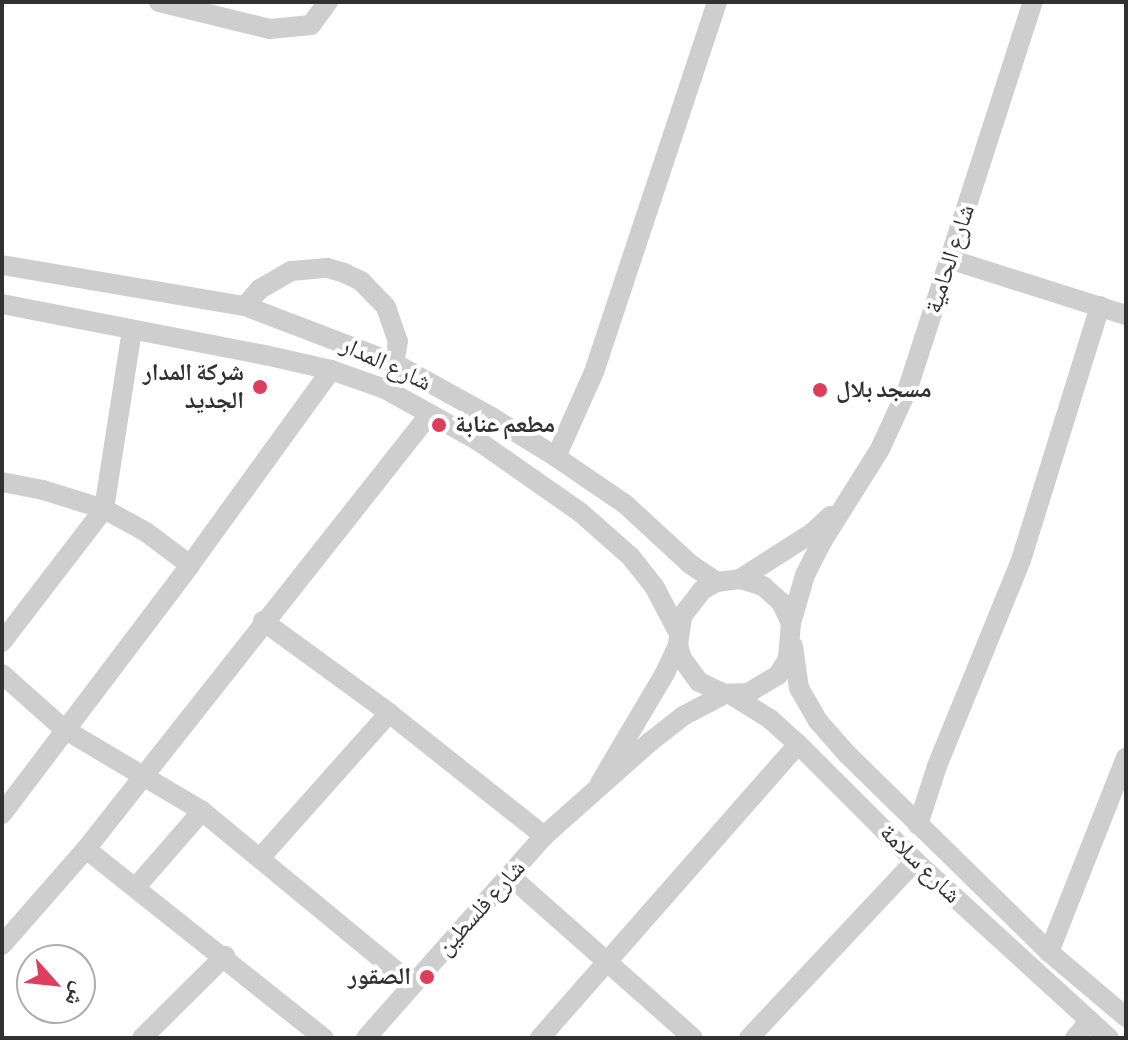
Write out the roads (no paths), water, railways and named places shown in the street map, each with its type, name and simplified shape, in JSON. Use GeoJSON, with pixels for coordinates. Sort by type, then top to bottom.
{"type":"FeatureCollection","features":[{"type":"Feature","properties":{"kind":"street"},"geometry":{"type":"LineString","coordinates":[[159,2],[270,29],[311,25],[328,2]]}},
{"type":"Feature","properties":{"kind":"street"},"geometry":{"type":"LineString","coordinates":[[556,457],[594,372],[717,2]]}},
{"type":"Feature","properties":{"kind":"street","name":"شارع الحامية"},"geometry":{"type":"LineString","coordinates":[[842,505],[880,449],[908,388],[1033,2]]}},
{"type":"Feature","properties":{"kind":"street"},"geometry":{"type":"LineString","coordinates":[[949,259],[1126,315]]}},
{"type":"Feature","properties":{"kind":"street","name":"شارع المدار"},"geometry":{"type":"LineString","coordinates":[[2,265],[245,306],[394,363],[556,457],[625,504],[690,564],[717,582]]}},
{"type":"Feature","properties":{"kind":"street"},"geometry":{"type":"LineString","coordinates":[[245,306],[260,289],[291,271],[327,268],[344,273],[361,281],[386,307],[398,341],[394,363]]}},
{"type":"Feature","properties":{"kind":"street","name":"شارع المدار"},"geometry":{"type":"LineString","coordinates":[[2,304],[331,370],[385,389],[477,440],[540,481],[602,530],[631,557],[654,586],[678,638]]}},
{"type":"Feature","properties":{"kind":"street"},"geometry":{"type":"LineString","coordinates":[[918,825],[937,766],[991,643],[1021,560],[1100,306]]}},
{"type":"Feature","properties":{"kind":"street"},"geometry":{"type":"LineString","coordinates":[[2,642],[104,509],[132,331]]}},
{"type":"Feature","properties":{"kind":"street"},"geometry":{"type":"LineString","coordinates":[[2,814],[190,565],[331,370]]}},
{"type":"Feature","properties":{"kind":"street"},"geometry":{"type":"LineString","coordinates":[[2,945],[86,849],[142,773],[429,415]]}},
{"type":"Feature","properties":{"kind":"street"},"geometry":{"type":"LineString","coordinates":[[2,482],[43,490],[104,509],[146,532],[190,565]]}},
{"type":"Feature","properties":{"kind":"street"},"geometry":{"type":"LineString","coordinates":[[740,579],[812,533],[842,505]]}},
{"type":"Feature","properties":{"kind":"street"},"geometry":{"type":"LineString","coordinates":[[600,783],[683,716],[727,694],[748,693],[771,680],[788,659],[805,575],[842,505]]}},
{"type":"Feature","properties":{"kind":"street"},"geometry":{"type":"LineString","coordinates":[[600,783],[655,691],[690,601],[717,582],[740,579],[763,586],[781,602],[792,632]]}},
{"type":"Feature","properties":{"kind":"street"},"geometry":{"type":"LineString","coordinates":[[263,621],[389,713],[544,836]]}},
{"type":"Feature","properties":{"kind":"street","name":"شارع سلامة"},"geometry":{"type":"LineString","coordinates":[[792,632],[799,688],[818,721],[918,825],[1049,952],[1126,1017]]}},
{"type":"Feature","properties":{"kind":"street"},"geometry":{"type":"LineString","coordinates":[[678,638],[682,659],[699,682],[727,694]]}},
{"type":"Feature","properties":{"kind":"street"},"geometry":{"type":"LineString","coordinates":[[2,674],[64,729],[202,811],[412,984]]}},
{"type":"Feature","properties":{"kind":"street","name":"شارع سلامة"},"geometry":{"type":"LineString","coordinates":[[727,694],[770,719],[798,744],[915,861],[1109,1038]]}},
{"type":"Feature","properties":{"kind":"street"},"geometry":{"type":"LineString","coordinates":[[260,858],[389,713]]}},
{"type":"Feature","properties":{"kind":"street"},"geometry":{"type":"LineString","coordinates":[[540,1038],[798,744]]}},
{"type":"Feature","properties":{"kind":"street"},"geometry":{"type":"LineString","coordinates":[[1049,952],[1126,758]]}},
{"type":"Feature","properties":{"kind":"street","name":"شارع فلسطين"},"geometry":{"type":"LineString","coordinates":[[366,1038],[544,836],[600,783]]}},
{"type":"Feature","properties":{"kind":"street"},"geometry":{"type":"LineString","coordinates":[[136,887],[202,811]]}},
{"type":"Feature","properties":{"kind":"street"},"geometry":{"type":"LineString","coordinates":[[86,849],[225,956],[324,1038]]}},
{"type":"Feature","properties":{"kind":"street"},"geometry":{"type":"LineString","coordinates":[[749,1038],[915,861]]}},
{"type":"Feature","properties":{"kind":"street"},"geometry":{"type":"LineString","coordinates":[[510,876],[693,1038]]}},
{"type":"Feature","properties":{"kind":"street"},"geometry":{"type":"LineString","coordinates":[[142,1038],[225,956]]}},
{"type":"Feature","properties":{"kind":"street"},"geometry":{"type":"LineString","coordinates":[[1075,1038],[1090,1021]]}},
{"type":"Feature","properties":{"kind":"place","name":"شركة المدار الجديد"},"geometry":{"type":"Point","coordinates":[260,387]}},
{"type":"Feature","properties":{"kind":"place","name":"مسجد بلال"},"geometry":{"type":"Point","coordinates":[820,390]}},
{"type":"Feature","properties":{"kind":"place","name":"مطعم عنابة"},"geometry":{"type":"Point","coordinates":[439,425]}},
{"type":"Feature","properties":{"kind":"place","name":"الصقور"},"geometry":{"type":"Point","coordinates":[427,977]}}]}
